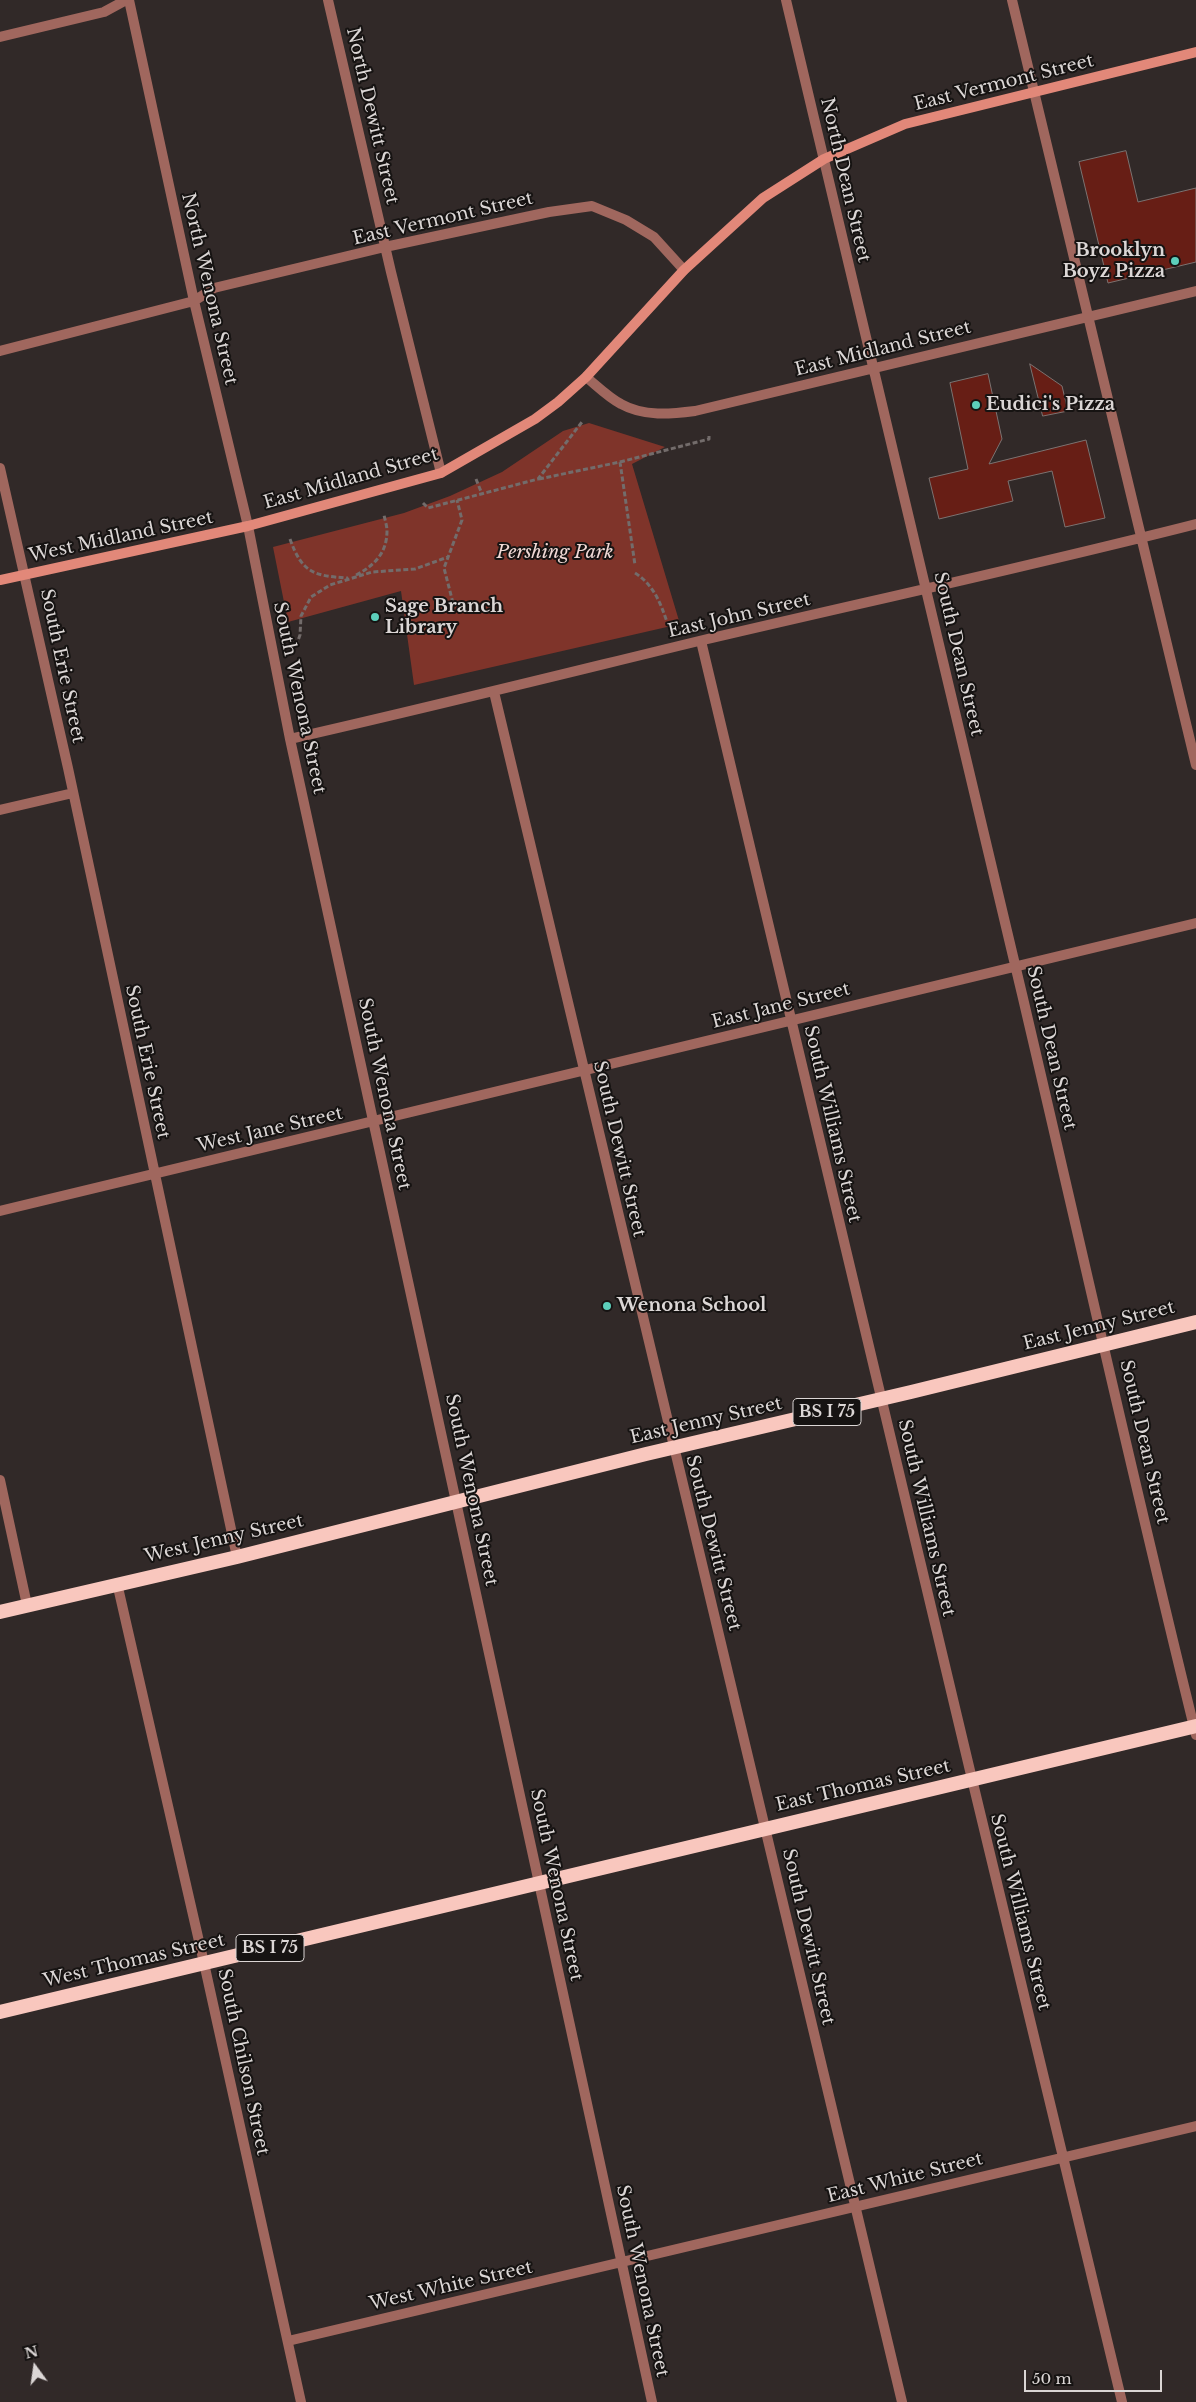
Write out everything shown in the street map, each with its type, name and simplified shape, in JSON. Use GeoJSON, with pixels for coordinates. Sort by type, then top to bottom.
{"type":"FeatureCollection","features":[{"type":"Feature","properties":{"kind":"highway","name":"East Jenny Street"},"geometry":{"type":"LineString","coordinates":[[457,1501],[673,1448],[881,1400],[1196,1322]]}},
{"type":"Feature","properties":{"kind":"highway","name":"West Jenny Street"},"geometry":{"type":"LineString","coordinates":[[0,1612],[237,1556],[457,1501]]}},
{"type":"Feature","properties":{"kind":"highway","name":"East Thomas Street"},"geometry":{"type":"LineString","coordinates":[[540,1885],[972,1779],[1195,1729]]}},
{"type":"Feature","properties":{"kind":"highway","name":"West Thomas Street"},"geometry":{"type":"LineString","coordinates":[[0,2012],[540,1885]]}},
{"type":"Feature","properties":{"kind":"main road","name":"East Vermont Street"},"geometry":{"type":"LineString","coordinates":[[824,159],[905,124],[1196,52]]}},
{"type":"Feature","properties":{"kind":"main road","name":"East Midland Street"},"geometry":{"type":"LineString","coordinates":[[248,526],[441,472],[535,419],[586,378],[684,270],[763,198],[824,159]]}},
{"type":"Feature","properties":{"kind":"main road","name":"West Midland Street"},"geometry":{"type":"LineString","coordinates":[[0,580],[248,526]]}},
{"type":"Feature","properties":{"kind":"street"},"geometry":{"type":"LineString","coordinates":[[0,37],[104,12],[127,0]]}},
{"type":"Feature","properties":{"kind":"street","name":"North Wenona Street"},"geometry":{"type":"LineString","coordinates":[[127,0],[194,301],[248,526],[259,584]]}},
{"type":"Feature","properties":{"kind":"street","name":"North Dewitt Street"},"geometry":{"type":"LineString","coordinates":[[328,0],[385,247],[441,472]]}},
{"type":"Feature","properties":{"kind":"street","name":"North Dean Street"},"geometry":{"type":"LineString","coordinates":[[786,0],[871,368]]}},
{"type":"Feature","properties":{"kind":"street"},"geometry":{"type":"LineString","coordinates":[[1012,0],[1196,765]]}},
{"type":"Feature","properties":{"kind":"street","name":"East Vermont Street"},"geometry":{"type":"LineString","coordinates":[[0,351],[194,301],[214,288],[385,247],[549,212],[592,206],[626,220],[654,237],[684,270]]}},
{"type":"Feature","properties":{"kind":"street","name":"East Midland Street"},"geometry":{"type":"LineString","coordinates":[[586,378],[621,404],[643,412],[667,414],[695,411],[1087,315],[1196,291]]}},
{"type":"Feature","properties":{"kind":"street","name":"South Dean Street"},"geometry":{"type":"LineString","coordinates":[[871,368],[926,589],[1195,1729]]}},
{"type":"Feature","properties":{"kind":"street","name":"South Erie Street"},"geometry":{"type":"LineString","coordinates":[[0,468],[73,793],[237,1556]]}},
{"type":"Feature","properties":{"kind":"street","name":"East John Street"},"geometry":{"type":"LineString","coordinates":[[290,739],[1196,524]]}},
{"type":"Feature","properties":{"kind":"street","name":"South Wenona Street"},"geometry":{"type":"LineString","coordinates":[[259,584],[290,739],[652,2402]]}},
{"type":"Feature","properties":{"kind":"street","name":"South Williams Street"},"geometry":{"type":"LineString","coordinates":[[701,641],[1122,2402]]}},
{"type":"Feature","properties":{"kind":"street","name":"South Dewitt Street"},"geometry":{"type":"LineString","coordinates":[[494,692],[902,2402]]}},
{"type":"Feature","properties":{"kind":"street"},"geometry":{"type":"LineString","coordinates":[[0,810],[73,793]]}},
{"type":"Feature","properties":{"kind":"street","name":"East Jane Street"},"geometry":{"type":"LineString","coordinates":[[373,1122],[1196,923]]}},
{"type":"Feature","properties":{"kind":"street","name":"West Jane Street"},"geometry":{"type":"LineString","coordinates":[[0,1211],[373,1122]]}},
{"type":"Feature","properties":{"kind":"street"},"geometry":{"type":"LineString","coordinates":[[0,1480],[27,1605]]}},
{"type":"Feature","properties":{"kind":"street","name":"South Chilson Street"},"geometry":{"type":"LineString","coordinates":[[117,1583],[204,1963],[301,2402]]}},
{"type":"Feature","properties":{"kind":"street","name":"East White Street"},"geometry":{"type":"LineString","coordinates":[[621,2262],[1196,2126]]}},
{"type":"Feature","properties":{"kind":"street","name":"West White Street"},"geometry":{"type":"LineString","coordinates":[[288,2342],[621,2262]]}},
{"type":"Feature","properties":{"kind":"path"},"geometry":{"type":"LineString","coordinates":[[538,479],[582,422]]}},
{"type":"Feature","properties":{"kind":"path"},"geometry":{"type":"LineString","coordinates":[[423,504],[428,508],[538,479],[620,462],[709,439],[708,435]]}},
{"type":"Feature","properties":{"kind":"path"},"geometry":{"type":"LineString","coordinates":[[620,462],[635,565]]}},
{"type":"Feature","properties":{"kind":"path"},"geometry":{"type":"LineString","coordinates":[[476,479],[482,494]]}},
{"type":"Feature","properties":{"kind":"path"},"geometry":{"type":"LineString","coordinates":[[454,603],[444,568],[462,520],[457,500]]}},
{"type":"Feature","properties":{"kind":"path"},"geometry":{"type":"LineString","coordinates":[[290,539],[296,555],[306,568],[322,576],[351,578],[366,570],[381,556],[387,530],[384,515]]}},
{"type":"Feature","properties":{"kind":"path"},"geometry":{"type":"LineString","coordinates":[[296,646],[300,635],[301,616],[311,596],[330,585],[372,572],[415,569],[448,558]]}},
{"type":"Feature","properties":{"kind":"path"},"geometry":{"type":"LineString","coordinates":[[635,572],[643,578],[660,600],[668,625]]}},
{"type":"Feature","properties":{"kind":"green space","name":"Pershing Park"},"geometry":{"type":"Polygon","coordinates":[[[589,423],[665,447],[632,464],[680,624],[414,685],[401,591],[288,622],[273,547],[404,513],[450,496],[502,472],[563,431],[589,423]]]}},
{"type":"Feature","properties":{"kind":"building"},"geometry":{"type":"Polygon","coordinates":[[[1126,151],[1138,202],[1196,188],[1196,262],[1108,283],[1079,162],[1126,151]]]}},
{"type":"Feature","properties":{"kind":"building"},"geometry":{"type":"Polygon","coordinates":[[[1030,364],[1062,386],[1068,411],[1043,416],[1030,364]]]}},
{"type":"Feature","properties":{"kind":"building"},"geometry":{"type":"Polygon","coordinates":[[[988,374],[1002,439],[989,464],[1086,440],[1105,518],[1065,527],[1052,471],[1008,481],[1013,501],[939,519],[929,478],[968,469],[950,383],[988,374]]]}},
{"type":"Feature","properties":{"kind":"place","name":"Brooklyn Boyz Pizza"},"geometry":{"type":"Point","coordinates":[1175,261]}},
{"type":"Feature","properties":{"kind":"place","name":"Eudici's Pizza"},"geometry":{"type":"Point","coordinates":[976,405]}},
{"type":"Feature","properties":{"kind":"place","name":"Sage Branch Library"},"geometry":{"type":"Point","coordinates":[375,617]}},
{"type":"Feature","properties":{"kind":"place","name":"Wenona School"},"geometry":{"type":"Point","coordinates":[607,1306]}}]}
